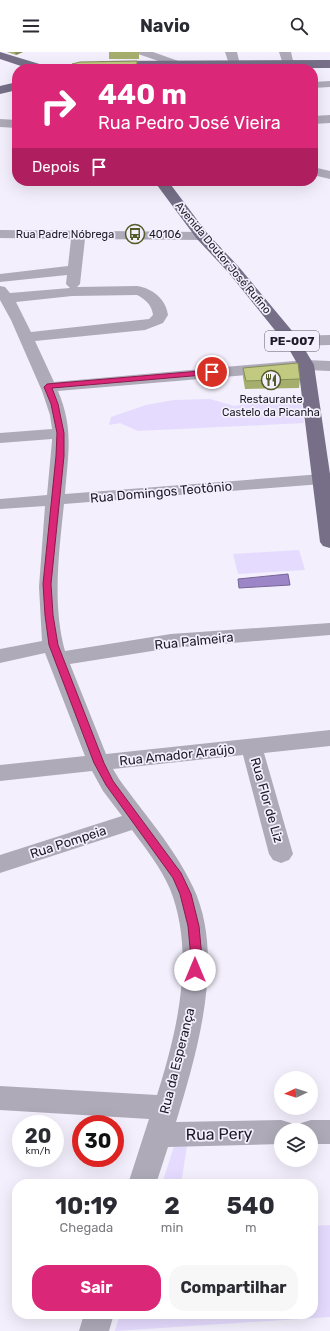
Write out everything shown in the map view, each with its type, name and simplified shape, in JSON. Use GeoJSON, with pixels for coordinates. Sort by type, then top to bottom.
{"type":"FeatureCollection","features":[{"type":"Feature","properties":{"kind":"main road"},"geometry":{"type":"LineString","coordinates":[[0,55],[27,64]]}},
{"type":"Feature","properties":{"kind":"main road"},"geometry":{"type":"LineString","coordinates":[[318,64],[330,64]]}},
{"type":"Feature","properties":{"kind":"main road"},"geometry":{"type":"LineString","coordinates":[[0,90],[12,87]]}},
{"type":"Feature","properties":{"kind":"main road","name":"Avenida Doutor José Rufino"},"geometry":{"type":"LineString","coordinates":[[165,186],[202,236],[233,269],[292,341],[306,365],[330,542]]}},
{"type":"Feature","properties":{"kind":"street"},"geometry":{"type":"LineString","coordinates":[[142,52],[177,64]]}},
{"type":"Feature","properties":{"kind":"street"},"geometry":{"type":"LineString","coordinates":[[231,52],[234,64]]}},
{"type":"Feature","properties":{"kind":"street"},"geometry":{"type":"LineString","coordinates":[[285,52],[288,64]]}},
{"type":"Feature","properties":{"kind":"street"},"geometry":{"type":"LineString","coordinates":[[318,85],[330,84]]}},
{"type":"Feature","properties":{"kind":"street"},"geometry":{"type":"LineString","coordinates":[[318,120],[330,119]]}},
{"type":"Feature","properties":{"kind":"street"},"geometry":{"type":"LineString","coordinates":[[0,123],[12,124]]}},
{"type":"Feature","properties":{"kind":"street"},"geometry":{"type":"LineString","coordinates":[[318,173],[330,175]]}},
{"type":"Feature","properties":{"kind":"street","name":"Rua Padre Nóbrega"},"geometry":{"type":"LineString","coordinates":[[0,234],[202,236]]}},
{"type":"Feature","properties":{"kind":"street"},"geometry":{"type":"LineString","coordinates":[[72,292],[79,234]]}},
{"type":"Feature","properties":{"kind":"street"},"geometry":{"type":"LineString","coordinates":[[0,278],[75,270]]}},
{"type":"Feature","properties":{"kind":"street"},"geometry":{"type":"LineString","coordinates":[[4,294],[127,289],[141,291],[149,296],[160,308],[161,313],[161,318],[158,321],[145,325],[26,337]]}},
{"type":"Feature","properties":{"kind":"street","name":"Rua da Esperança"},"geometry":{"type":"LineString","coordinates":[[4,294],[26,337],[55,404],[61,433],[47,584],[49,615],[56,652],[99,763],[110,783],[177,876],[186,894],[193,926],[196,958],[194,993],[181,1055],[144,1179]]}},
{"type":"Feature","properties":{"kind":"street"},"geometry":{"type":"LineString","coordinates":[[292,341],[330,340]]}},
{"type":"Feature","properties":{"kind":"street"},"geometry":{"type":"LineString","coordinates":[[47,387],[306,365],[330,366]]}},
{"type":"Feature","properties":{"kind":"street"},"geometry":{"type":"LineString","coordinates":[[0,438],[61,433]]}},
{"type":"Feature","properties":{"kind":"street","name":"Rua Domingos Teotônio"},"geometry":{"type":"LineString","coordinates":[[0,504],[55,501],[322,479]]}},
{"type":"Feature","properties":{"kind":"street","name":"Rua Palmeira"},"geometry":{"type":"LineString","coordinates":[[0,656],[330,629]]}},
{"type":"Feature","properties":{"kind":"street","name":"Rua Amador Araújo"},"geometry":{"type":"LineString","coordinates":[[0,773],[330,738]]}},
{"type":"Feature","properties":{"kind":"street","name":"Rua Flor de Liz"},"geometry":{"type":"LineString","coordinates":[[252,747],[281,854]]}},
{"type":"Feature","properties":{"kind":"street","name":"Rua Pompeia"},"geometry":{"type":"LineString","coordinates":[[0,864],[137,820]]}},
{"type":"Feature","properties":{"kind":"street"},"geometry":{"type":"LineString","coordinates":[[0,1098],[166,1108]]}},
{"type":"Feature","properties":{"kind":"street","name":"Rua Pery"},"geometry":{"type":"LineString","coordinates":[[158,1135],[274,1132]]}},
{"type":"Feature","properties":{"kind":"street"},"geometry":{"type":"LineString","coordinates":[[318,1132],[330,1132]]}},
{"type":"Feature","properties":{"kind":"street"},"geometry":{"type":"LineString","coordinates":[[94,1331],[98,1319]]}},
{"type":"Feature","properties":{"kind":"shaded area"},"geometry":{"type":"Polygon","coordinates":[[[210,399],[234,406],[262,402],[301,401],[304,423],[138,431],[120,423],[109,425],[111,417],[146,405],[174,400],[210,399]]]}},
{"type":"Feature","properties":{"kind":"shaded area"},"geometry":{"type":"Polygon","coordinates":[[[299,550],[305,570],[238,574],[233,554],[299,550]]]}},
{"type":"Feature","properties":{"kind":"shaded area"},"geometry":{"type":"Polygon","coordinates":[[[288,574],[290,585],[239,588],[238,579],[288,574]]]}},
{"type":"Feature","properties":{"kind":"shaded area"},"geometry":{"type":"Polygon","coordinates":[[[175,1143],[187,1146],[182,1179],[164,1179],[175,1143]]]}},
{"type":"Feature","properties":{"kind":"shaded area"},"geometry":{"type":"Polygon","coordinates":[[[330,1225],[330,1317],[318,1318],[318,1226],[330,1225]]]}},
{"type":"Feature","properties":{"kind":"shaded area"},"geometry":{"type":"Polygon","coordinates":[[[119,1319],[299,1319],[115,1331],[119,1319]]]}},
{"type":"Feature","properties":{"kind":"building"},"geometry":{"type":"Polygon","coordinates":[[[137,61],[137,64],[72,64],[80,62],[137,61]]]}},
{"type":"Feature","properties":{"kind":"building"},"geometry":{"type":"Polygon","coordinates":[[[298,363],[300,379],[246,381],[243,368],[298,363]]]}},
{"type":"Feature","properties":{"kind":"place","name":"40106"},"geometry":{"type":"Point","coordinates":[135,234]}},
{"type":"Feature","properties":{"kind":"place","name":"Restaurante Castelo da Picanha"},"geometry":{"type":"Point","coordinates":[271,380]}},
{"type":"Feature","properties":{"kind":"route"},"geometry":{"type":"LineString","coordinates":[[195,970],[196,958],[193,926],[186,894],[177,876],[162,853],[110,783],[99,763],[53,645],[47,584],[61,433],[55,404],[47,387],[212,372]]}}]}
